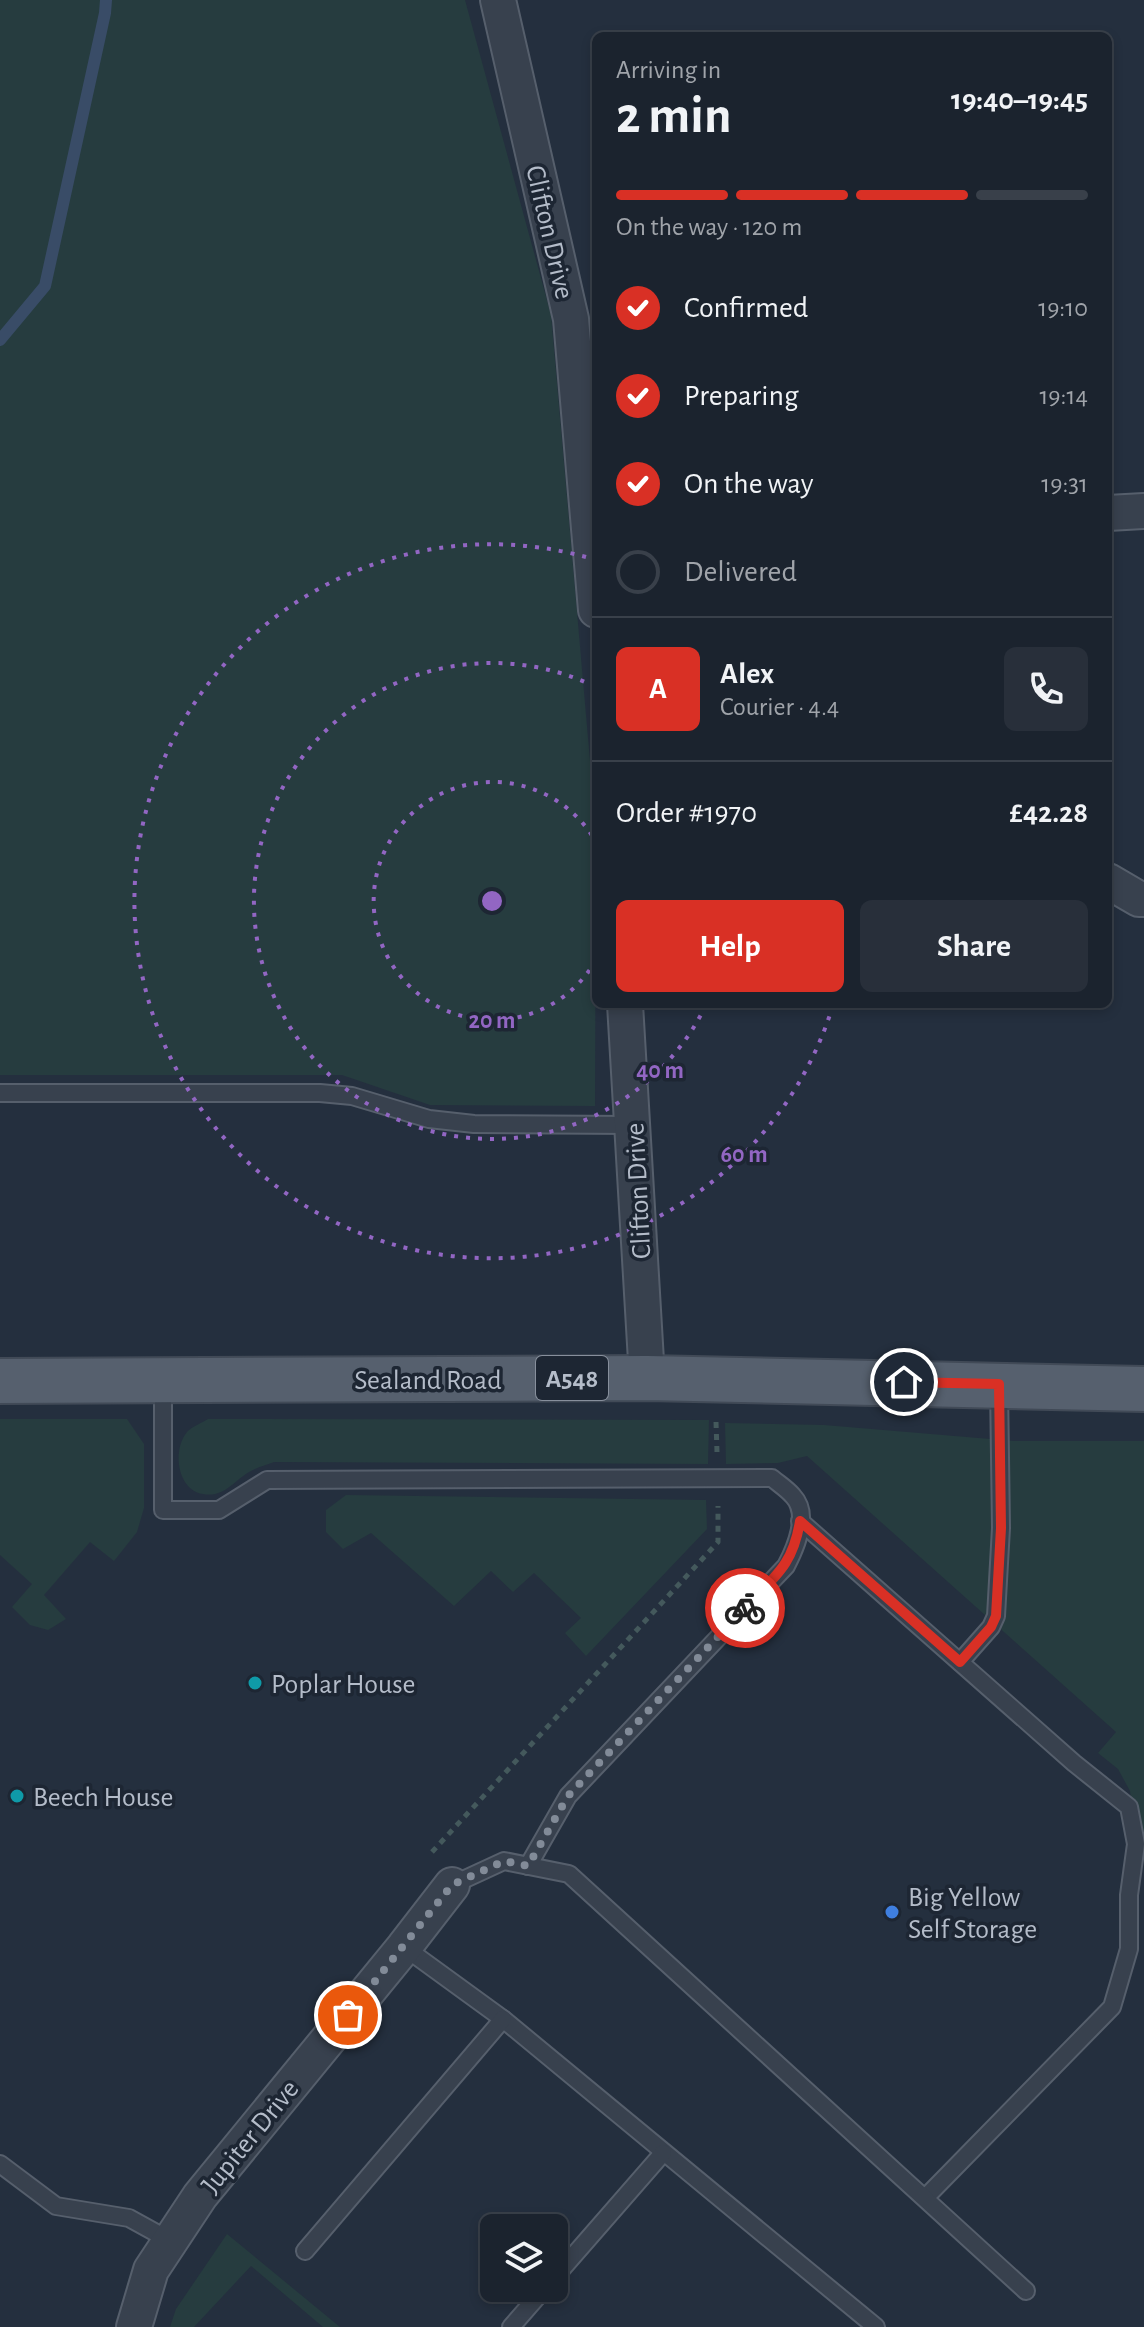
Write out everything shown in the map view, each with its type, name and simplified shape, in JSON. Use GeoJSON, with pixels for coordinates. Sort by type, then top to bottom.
{"type":"FeatureCollection","features":[{"type":"Feature","properties":{"kind":"main road","name":"Sealand Road"},"geometry":{"type":"LineString","coordinates":[[0,1381],[715,1378],[1144,1389]]}},
{"type":"Feature","properties":{"kind":"street","name":"Clifton Drive"},"geometry":{"type":"LineString","coordinates":[[498,0],[571,319],[592,563]]}},
{"type":"Feature","properties":{"kind":"street"},"geometry":{"type":"LineString","coordinates":[[1112,513],[1144,511]]}},
{"type":"Feature","properties":{"kind":"street"},"geometry":{"type":"LineString","coordinates":[[1112,883],[1144,899]]}},
{"type":"Feature","properties":{"kind":"street","name":"Clifton Drive"},"geometry":{"type":"LineString","coordinates":[[625,1008],[647,1378]]}},
{"type":"Feature","properties":{"kind":"street","name":"Jupiter Drive"},"geometry":{"type":"LineString","coordinates":[[134,2327],[151,2270],[200,2196],[452,1885]]}},
{"type":"Feature","properties":{"kind":"lane"},"geometry":{"type":"LineString","coordinates":[[0,1093],[320,1093],[352,1096],[429,1119],[474,1124],[633,1125]]}},
{"type":"Feature","properties":{"kind":"lane"},"geometry":{"type":"LineString","coordinates":[[163,1380],[163,1510],[219,1510],[267,1480],[772,1478],[796,1498],[800,1521],[797,1545],[786,1566],[568,1796],[528,1866]]}},
{"type":"Feature","properties":{"kind":"lane"},"geometry":{"type":"LineString","coordinates":[[960,1662],[991,1627],[996,1616],[1001,1528],[999,1384]]}},
{"type":"Feature","properties":{"kind":"lane"},"geometry":{"type":"LineString","coordinates":[[800,1521],[1074,1763],[1129,1807],[1136,1844],[1129,1895],[1129,1949],[1112,2007],[925,2198]]}},
{"type":"Feature","properties":{"kind":"lane"},"geometry":{"type":"LineString","coordinates":[[452,1885],[504,1861],[569,1874],[1026,2291]]}},
{"type":"Feature","properties":{"kind":"lane"},"geometry":{"type":"LineString","coordinates":[[404,1947],[503,2019],[876,2327]]}},
{"type":"Feature","properties":{"kind":"lane"},"geometry":{"type":"LineString","coordinates":[[305,2251],[503,2019]]}},
{"type":"Feature","properties":{"kind":"lane"},"geometry":{"type":"LineString","coordinates":[[568,2262],[663,2153]]}},
{"type":"Feature","properties":{"kind":"lane"},"geometry":{"type":"LineString","coordinates":[[0,2164],[56,2206],[129,2218],[169,2240]]}},
{"type":"Feature","properties":{"kind":"lane"},"geometry":{"type":"LineString","coordinates":[[511,2327],[533,2302]]}},
{"type":"Feature","properties":{"kind":"path"},"geometry":{"type":"LineString","coordinates":[[426,1858],[718,1542],[715,1378]]}},
{"type":"Feature","properties":{"kind":"green space"},"geometry":{"type":"Polygon","coordinates":[[[0,0],[465,0],[551,315],[592,783],[595,1106],[430,1105],[342,1075],[0,1075],[0,0]]]}},
{"type":"Feature","properties":{"kind":"green space"},"geometry":{"type":"Polygon","coordinates":[[[0,1419],[127,1419],[144,1444],[144,1508],[137,1532],[114,1561],[90,1542],[44,1595],[66,1619],[48,1630],[30,1625],[12,1607],[32,1584],[0,1555],[0,1419]]]}},
{"type":"Feature","properties":{"kind":"green space"},"geometry":{"type":"Polygon","coordinates":[[[208,1419],[709,1420],[708,1464],[274,1462],[251,1471],[223,1491],[211,1495],[194,1491],[187,1485],[179,1458],[182,1440],[187,1432],[208,1419]]]}},
{"type":"Feature","properties":{"kind":"green space"},"geometry":{"type":"Polygon","coordinates":[[[725,1423],[824,1425],[1014,1441],[1144,1441],[1144,1860],[1140,1860],[1130,1791],[1118,1769],[1098,1753],[1116,1732],[807,1456],[778,1463],[726,1464],[725,1423]]]}},
{"type":"Feature","properties":{"kind":"green space"},"geometry":{"type":"Polygon","coordinates":[[[346,1495],[706,1500],[707,1529],[586,1656],[565,1633],[581,1618],[534,1573],[513,1592],[491,1571],[454,1606],[371,1533],[343,1549],[326,1532],[326,1510],[346,1495]]]}},
{"type":"Feature","properties":{"kind":"green space"},"geometry":{"type":"Polygon","coordinates":[[[227,2234],[340,2327],[323,2327],[251,2266],[194,2327],[170,2327],[176,2309],[227,2234]]]}},
{"type":"Feature","properties":{"kind":"waterway"},"geometry":{"type":"LineString","coordinates":[[0,340],[45,286],[106,0]]}},
{"type":"Feature","properties":{"kind":"way so far"},"geometry":{"type":"LineString","coordinates":[[348,2015],[452,1885],[504,1861],[528,1866],[568,1796],[745,1608]]}},
{"type":"Feature","properties":{"kind":"place","name":"Poplar House"},"geometry":{"type":"Point","coordinates":[255,1683]}},
{"type":"Feature","properties":{"kind":"place","name":"Beech House"},"geometry":{"type":"Point","coordinates":[17,1796]}},
{"type":"Feature","properties":{"kind":"place","name":"Big Yellow Self Storage"},"geometry":{"type":"Point","coordinates":[892,1912]}},
{"type":"Feature","properties":{"kind":"route"},"geometry":{"type":"LineString","coordinates":[[745,1608],[786,1566],[797,1545],[800,1521],[960,1662],[991,1627],[996,1616],[1001,1528],[999,1384],[904,1382]]}}]}
